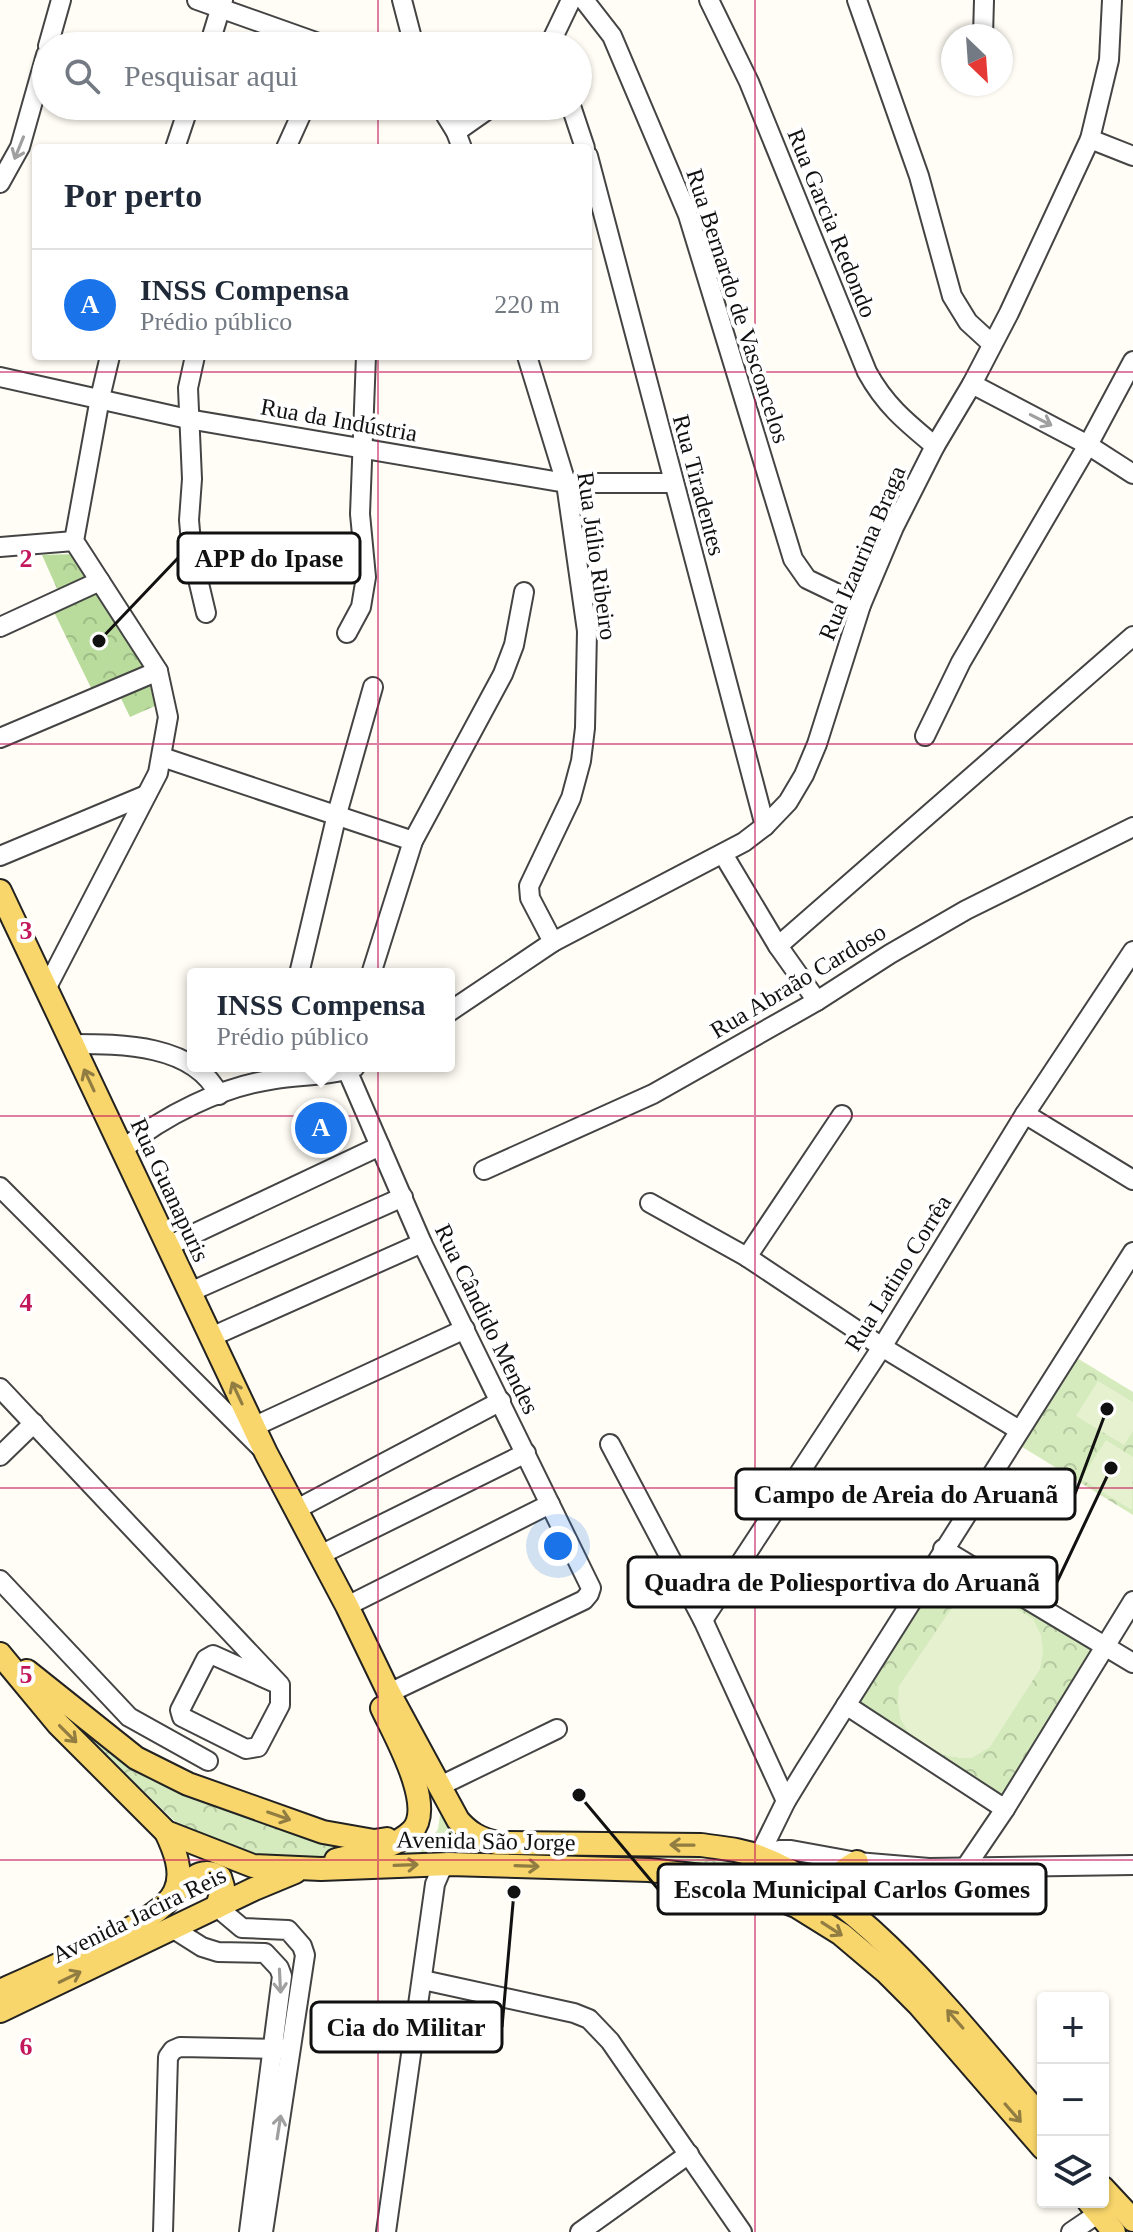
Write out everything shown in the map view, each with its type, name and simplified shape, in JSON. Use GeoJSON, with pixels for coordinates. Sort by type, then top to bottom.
{"type":"FeatureCollection","features":[{"type":"Feature","properties":{"kind":"main road","name":"Rua Guanapuris"},"geometry":{"type":"LineString","coordinates":[[0,891],[253,1427],[389,1693],[458,1820],[468,1831],[497,1843]]}},
{"type":"Feature","properties":{"kind":"main road","name":"Rua Guanapuris"},"geometry":{"type":"LineString","coordinates":[[295,1510],[312,1559],[416,1787],[420,1804],[418,1820],[413,1830],[404,1837]]}},
{"type":"Feature","properties":{"kind":"main road"},"geometry":{"type":"LineString","coordinates":[[0,1652],[136,1758],[188,1784],[323,1832],[374,1841],[404,1837]]}},
{"type":"Feature","properties":{"kind":"main road","name":"Avenida São Jorge"},"geometry":{"type":"LineString","coordinates":[[0,1652],[58,1724],[166,1832],[253,1866],[302,1869],[449,1864],[649,1870],[702,1876],[751,1889],[796,1906],[841,1934],[886,1972],[1037,2141]]}},
{"type":"Feature","properties":{"kind":"main road","name":"Avenida Jacira Reis"},"geometry":{"type":"LineString","coordinates":[[0,1991],[149,1918],[162,1908],[176,1891],[177,1862],[166,1832]]}},
{"type":"Feature","properties":{"kind":"main road","name":"Avenida São Jorge"},"geometry":{"type":"LineString","coordinates":[[302,1869],[385,1846],[404,1837]]}},
{"type":"Feature","properties":{"kind":"main road","name":"Avenida São Jorge"},"geometry":{"type":"LineString","coordinates":[[497,1843],[701,1845],[759,1856],[796,1874],[855,1915],[903,1963],[1037,2112]]}},
{"type":"Feature","properties":{"kind":"main road"},"geometry":{"type":"LineString","coordinates":[[829,1895],[838,1875],[857,1862]]}},
{"type":"Feature","properties":{"kind":"main road","name":"Avenida Jacira Reis"},"geometry":{"type":"LineString","coordinates":[[0,2011],[302,1869]]}},
{"type":"Feature","properties":{"kind":"main road"},"geometry":{"type":"LineString","coordinates":[[176,1891],[199,1874],[212,1872],[220,1877],[223,1887],[217,1907]]}},
{"type":"Feature","properties":{"kind":"main road"},"geometry":{"type":"LineString","coordinates":[[1109,2194],[1133,2220]]}},
{"type":"Feature","properties":{"kind":"main road"},"geometry":{"type":"LineString","coordinates":[[1095,2208],[1114,2232]]}},
{"type":"Feature","properties":{"kind":"street"},"geometry":{"type":"LineString","coordinates":[[197,0],[222,4],[292,32]]}},
{"type":"Feature","properties":{"kind":"street"},"geometry":{"type":"LineString","coordinates":[[402,0],[410,32]]}},
{"type":"Feature","properties":{"kind":"street"},"geometry":{"type":"LineString","coordinates":[[556,32],[571,0]]}},
{"type":"Feature","properties":{"kind":"street","name":"Rua Bernardo de Vasconcelos"},"geometry":{"type":"LineString","coordinates":[[584,0],[612,36],[688,215],[793,559],[807,579],[861,605]]}},
{"type":"Feature","properties":{"kind":"street","name":"Rua Garcia Redondo"},"geometry":{"type":"LineString","coordinates":[[709,0],[749,82],[867,372],[891,409],[935,446]]}},
{"type":"Feature","properties":{"kind":"street"},"geometry":{"type":"LineString","coordinates":[[857,0],[919,176],[952,296],[968,322],[992,344]]}},
{"type":"Feature","properties":{"kind":"street"},"geometry":{"type":"LineString","coordinates":[[983,24],[984,0]]}},
{"type":"Feature","properties":{"kind":"street","name":"Rua Izaurina Braga"},"geometry":{"type":"LineString","coordinates":[[455,1008],[553,942],[723,854],[765,826],[788,802],[817,744],[861,605],[894,527],[1035,261],[1090,139],[1109,60],[1112,0]]}},
{"type":"Feature","properties":{"kind":"street"},"geometry":{"type":"LineString","coordinates":[[51,32],[56,3]]}},
{"type":"Feature","properties":{"kind":"street"},"geometry":{"type":"LineString","coordinates":[[213,32],[222,4]]}},
{"type":"Feature","properties":{"kind":"street"},"geometry":{"type":"LineString","coordinates":[[0,183],[20,147],[32,105]]}},
{"type":"Feature","properties":{"kind":"street"},"geometry":{"type":"LineString","coordinates":[[176,144],[184,120]]}},
{"type":"Feature","properties":{"kind":"street"},"geometry":{"type":"LineString","coordinates":[[288,144],[299,120]]}},
{"type":"Feature","properties":{"kind":"street"},"geometry":{"type":"LineString","coordinates":[[448,120],[459,140],[479,120]]}},
{"type":"Feature","properties":{"kind":"street"},"geometry":{"type":"LineString","coordinates":[[576,120],[584,144]]}},
{"type":"Feature","properties":{"kind":"street"},"geometry":{"type":"LineString","coordinates":[[1090,139],[1133,156]]}},
{"type":"Feature","properties":{"kind":"street","name":"Rua Tiradentes"},"geometry":{"type":"LineString","coordinates":[[592,171],[765,826]]}},
{"type":"Feature","properties":{"kind":"street"},"geometry":{"type":"LineString","coordinates":[[46,989],[158,773],[168,717],[158,671],[74,541],[109,360]]}},
{"type":"Feature","properties":{"kind":"street"},"geometry":{"type":"LineString","coordinates":[[194,360],[188,388],[192,479],[189,520],[192,554],[206,613]]}},
{"type":"Feature","properties":{"kind":"street"},"geometry":{"type":"LineString","coordinates":[[347,633],[361,607],[366,577],[360,514],[366,360]]}},
{"type":"Feature","properties":{"kind":"street","name":"Rua Júlio Ribeiro"},"geometry":{"type":"LineString","coordinates":[[528,360],[566,483],[587,631],[585,728],[581,761],[571,798],[529,886],[530,898],[553,942]]}},
{"type":"Feature","properties":{"kind":"street"},"geometry":{"type":"LineString","coordinates":[[925,736],[961,662],[1088,445],[1133,361]]}},
{"type":"Feature","properties":{"kind":"street","name":"Rua da Indústria"},"geometry":{"type":"LineString","coordinates":[[0,377],[188,419],[566,483],[673,483]]}},
{"type":"Feature","properties":{"kind":"street"},"geometry":{"type":"LineString","coordinates":[[972,384],[1088,445],[1133,474]]}},
{"type":"Feature","properties":{"kind":"street"},"geometry":{"type":"LineString","coordinates":[[0,547],[74,541]]}},
{"type":"Feature","properties":{"kind":"street"},"geometry":{"type":"LineString","coordinates":[[0,627],[100,581]]}},
{"type":"Feature","properties":{"kind":"street"},"geometry":{"type":"LineString","coordinates":[[373,968],[413,841],[503,674],[514,645],[524,592]]}},
{"type":"Feature","properties":{"kind":"street"},"geometry":{"type":"LineString","coordinates":[[778,946],[1133,636]]}},
{"type":"Feature","properties":{"kind":"street"},"geometry":{"type":"LineString","coordinates":[[0,738],[158,671]]}},
{"type":"Feature","properties":{"kind":"street"},"geometry":{"type":"LineString","coordinates":[[300,968],[337,814],[373,687]]}},
{"type":"Feature","properties":{"kind":"street"},"geometry":{"type":"LineString","coordinates":[[162,757],[413,841]]}},
{"type":"Feature","properties":{"kind":"street"},"geometry":{"type":"LineString","coordinates":[[0,856],[146,795]]}},
{"type":"Feature","properties":{"kind":"street","name":"Rua Abraão Cardoso"},"geometry":{"type":"LineString","coordinates":[[484,1170],[653,1094],[817,1001],[966,910],[1133,827]]}},
{"type":"Feature","properties":{"kind":"street"},"geometry":{"type":"LineString","coordinates":[[723,854],[778,946],[817,1001]]}},
{"type":"Feature","properties":{"kind":"street","name":"Rua Latino Corrêa"},"geometry":{"type":"LineString","coordinates":[[703,1620],[882,1347],[1025,1114],[1133,951]]}},
{"type":"Feature","properties":{"kind":"street"},"geometry":{"type":"LineString","coordinates":[[72,1044],[122,1044],[170,1055],[187,1065]]}},
{"type":"Feature","properties":{"kind":"street"},"geometry":{"type":"LineString","coordinates":[[198,1072],[206,1077],[219,1095]]}},
{"type":"Feature","properties":{"kind":"street"},"geometry":{"type":"LineString","coordinates":[[122,1150],[159,1124],[219,1095],[270,1079],[322,1072]]}},
{"type":"Feature","properties":{"kind":"street","name":"Rua Cândido Mendes"},"geometry":{"type":"LineString","coordinates":[[353,1072],[380,1146],[422,1243],[591,1588],[584,1600],[389,1693]]}},
{"type":"Feature","properties":{"kind":"street"},"geometry":{"type":"LineString","coordinates":[[1025,1114],[1133,1180]]}},
{"type":"Feature","properties":{"kind":"street"},"geometry":{"type":"LineString","coordinates":[[747,1257],[842,1115]]}},
{"type":"Feature","properties":{"kind":"street"},"geometry":{"type":"LineString","coordinates":[[168,1246],[380,1146]]}},
{"type":"Feature","properties":{"kind":"street"},"geometry":{"type":"LineString","coordinates":[[0,1187],[266,1453]]}},
{"type":"Feature","properties":{"kind":"street"},"geometry":{"type":"LineString","coordinates":[[190,1292],[403,1197]]}},
{"type":"Feature","properties":{"kind":"street"},"geometry":{"type":"LineString","coordinates":[[650,1203],[747,1257],[882,1347],[1019,1430]]}},
{"type":"Feature","properties":{"kind":"street"},"geometry":{"type":"LineString","coordinates":[[211,1337],[422,1243]]}},
{"type":"Feature","properties":{"kind":"street"},"geometry":{"type":"LineString","coordinates":[[759,1856],[786,1801],[1133,1252]]}},
{"type":"Feature","properties":{"kind":"street"},"geometry":{"type":"LineString","coordinates":[[253,1427],[465,1329]]}},
{"type":"Feature","properties":{"kind":"street"},"geometry":{"type":"LineString","coordinates":[[0,1388],[280,1685],[280,1705],[258,1747],[246,1749],[182,1717],[180,1710],[206,1659],[213,1655],[280,1685]]}},
{"type":"Feature","properties":{"kind":"street"},"geometry":{"type":"LineString","coordinates":[[295,1510],[501,1401]]}},
{"type":"Feature","properties":{"kind":"street"},"geometry":{"type":"LineString","coordinates":[[0,1456],[34,1423]]}},
{"type":"Feature","properties":{"kind":"street"},"geometry":{"type":"LineString","coordinates":[[610,1444],[703,1620],[786,1801]]}},
{"type":"Feature","properties":{"kind":"street"},"geometry":{"type":"LineString","coordinates":[[320,1555],[526,1453]]}},
{"type":"Feature","properties":{"kind":"street"},"geometry":{"type":"LineString","coordinates":[[347,1606],[550,1504]]}},
{"type":"Feature","properties":{"kind":"street"},"geometry":{"type":"LineString","coordinates":[[943,1549],[1133,1663]]}},
{"type":"Feature","properties":{"kind":"street"},"geometry":{"type":"LineString","coordinates":[[0,1580],[129,1717],[208,1761]]}},
{"type":"Feature","properties":{"kind":"street"},"geometry":{"type":"LineString","coordinates":[[965,1868],[1005,1809],[1133,1601]]}},
{"type":"Feature","properties":{"kind":"street"},"geometry":{"type":"LineString","coordinates":[[846,1705],[1005,1809]]}},
{"type":"Feature","properties":{"kind":"street"},"geometry":{"type":"LineString","coordinates":[[440,1786],[557,1729]]}},
{"type":"Feature","properties":{"kind":"street"},"geometry":{"type":"LineString","coordinates":[[759,1856],[791,1850],[897,1867],[1133,1865]]}},
{"type":"Feature","properties":{"kind":"street"},"geometry":{"type":"LineString","coordinates":[[386,2232],[437,1876],[449,1864]]}},
{"type":"Feature","properties":{"kind":"street"},"geometry":{"type":"LineString","coordinates":[[217,1907],[242,1928],[280,1928],[293,1935],[305,1955],[283,2049],[249,2232]]}},
{"type":"Feature","properties":{"kind":"street"},"geometry":{"type":"LineString","coordinates":[[172,1928],[202,1947],[218,1952],[265,1953],[293,1935]]}},
{"type":"Feature","properties":{"kind":"street"},"geometry":{"type":"LineString","coordinates":[[263,2232],[283,2049],[282,1976],[265,1953]]}},
{"type":"Feature","properties":{"kind":"street"},"geometry":{"type":"LineString","coordinates":[[423,1980],[552,2007],[589,2019],[610,2041],[742,2232]]}},
{"type":"Feature","properties":{"kind":"street"},"geometry":{"type":"LineString","coordinates":[[163,2232],[168,2057],[180,2047],[283,2049]]}},
{"type":"Feature","properties":{"kind":"street"},"geometry":{"type":"LineString","coordinates":[[580,2232],[689,2154]]}},
{"type":"Feature","properties":{"kind":"street"},"geometry":{"type":"LineString","coordinates":[[1071,2232],[1093,2208]]}},
{"type":"Feature","properties":{"kind":"green space"},"geometry":{"type":"Polygon","coordinates":[[[76,554],[146,669],[155,706],[130,717],[115,686],[94,694],[54,612],[63,602],[42,555],[76,554]]]}},
{"type":"Feature","properties":{"kind":"green space"},"geometry":{"type":"Polygon","coordinates":[[[1077,1358],[1133,1392],[1133,1515],[1019,1445],[1077,1358]]]}},
{"type":"Feature","properties":{"kind":"green space"},"geometry":{"type":"Polygon","coordinates":[[[1098,1381],[1133,1402],[1133,1431],[1124,1445],[1076,1416],[1098,1381]]]}},
{"type":"Feature","properties":{"kind":"green space"},"geometry":{"type":"Polygon","coordinates":[[[1106,1440],[1133,1457],[1132,1510],[1081,1479],[1106,1440]]]}},
{"type":"Feature","properties":{"kind":"green space"},"geometry":{"type":"Polygon","coordinates":[[[944,1559],[1096,1649],[1002,1799],[854,1703],[944,1559]]]}},
{"type":"Feature","properties":{"kind":"green space"},"geometry":{"type":"Polygon","coordinates":[[[996,1596],[1033,1619],[1041,1635],[1043,1651],[1040,1669],[990,1747],[972,1758],[943,1755],[909,1733],[900,1718],[899,1686],[951,1609],[961,1601],[996,1596]]]}},
{"type":"Feature","properties":{"kind":"green space"},"geometry":{"type":"Polygon","coordinates":[[[50,1701],[159,1775],[226,1810],[281,1826],[375,1844],[309,1861],[256,1857],[183,1829],[50,1701]]]}},
{"type":"Feature","properties":{"kind":"green space"},"geometry":{"type":"Polygon","coordinates":[[[440,1815],[456,1835],[484,1849],[676,1852],[738,1861],[780,1876],[817,1895],[885,1955],[759,1882],[356,1861],[430,1841],[438,1829],[440,1815]]]}},
{"type":"Feature","properties":{"kind":"place","name":"APP do Ipase"},"geometry":{"type":"Point","coordinates":[99,641]}},
{"type":"Feature","properties":{"kind":"place","name":"INSS Compensa"},"geometry":{"type":"Point","coordinates":[321,1128]}},
{"type":"Feature","properties":{"kind":"place","name":"Campo de Areia do Aruanã"},"geometry":{"type":"Point","coordinates":[1107,1409]}},
{"type":"Feature","properties":{"kind":"place","name":"Quadra de Poliesportiva do Aruanã"},"geometry":{"type":"Point","coordinates":[1111,1468]}},
{"type":"Feature","properties":{"kind":"place","name":"Escola Municipal Carlos Gomes"},"geometry":{"type":"Point","coordinates":[579,1795]}},
{"type":"Feature","properties":{"kind":"place","name":"Cia do Militar"},"geometry":{"type":"Point","coordinates":[514,1892]}}]}
